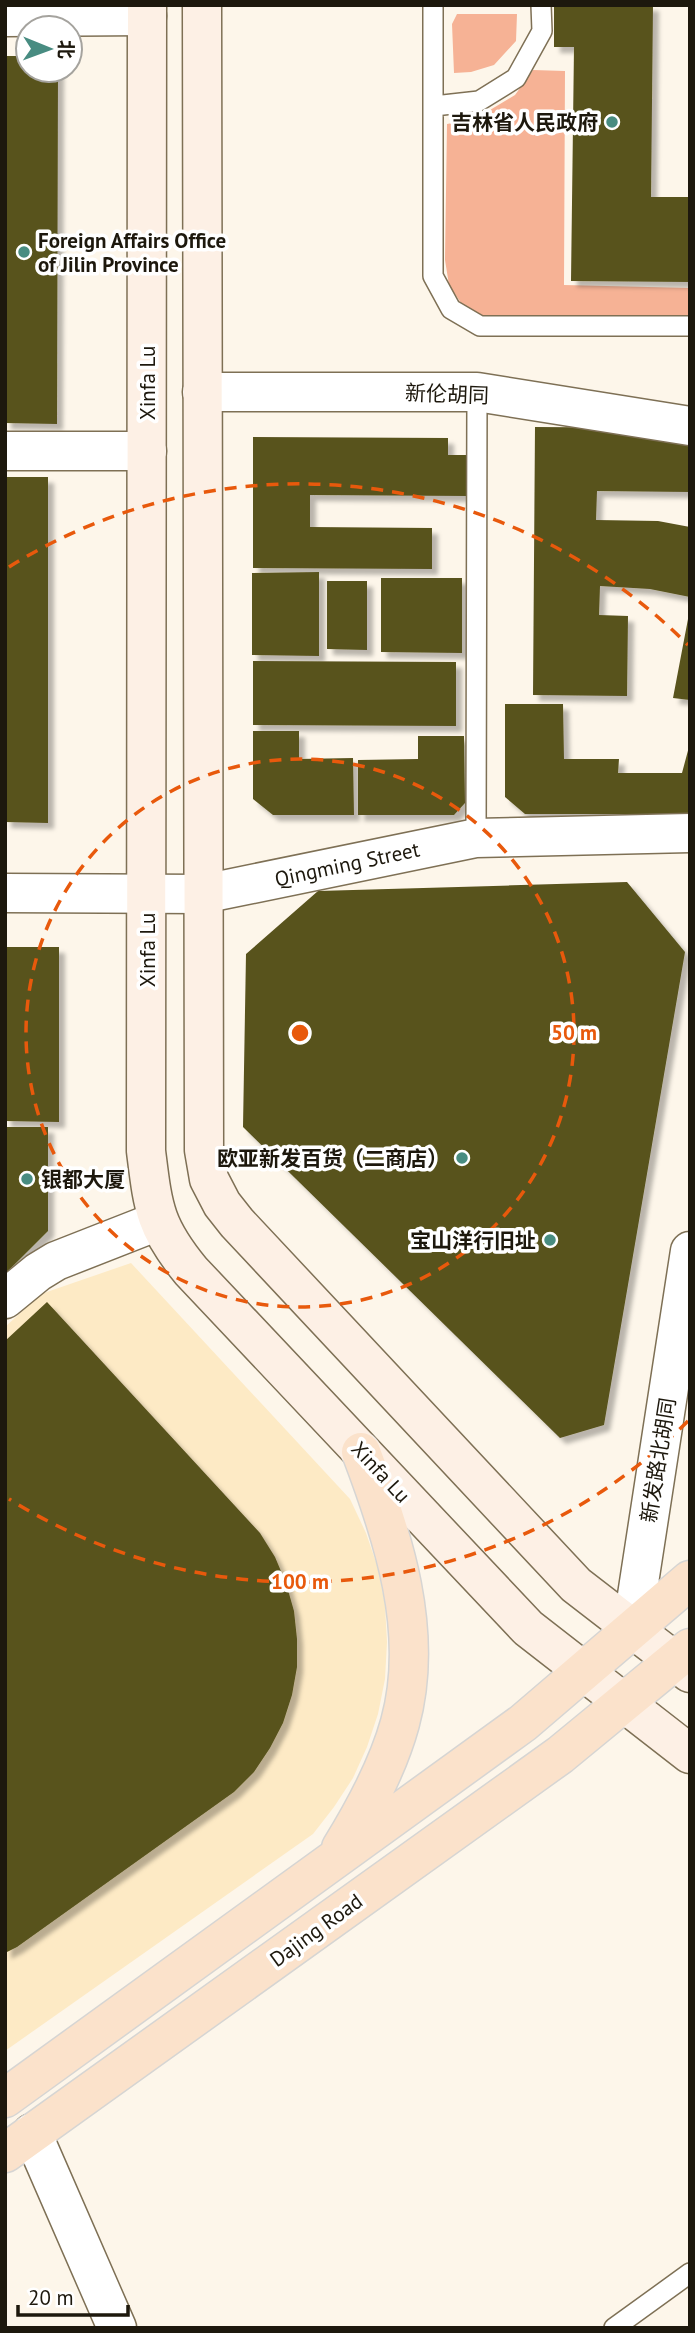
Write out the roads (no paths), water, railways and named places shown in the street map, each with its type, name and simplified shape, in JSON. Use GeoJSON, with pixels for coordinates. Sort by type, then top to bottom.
{"type":"FeatureCollection","features":[{"type":"Feature","properties":{"kind":"main road"},"geometry":{"type":"LineString","coordinates":[[202,5],[204,1150],[209,1179],[222,1204],[576,1585],[632,1628],[686,1659]]}},
{"type":"Feature","properties":{"kind":"main road","name":"Xinfa Lu"},"geometry":{"type":"LineString","coordinates":[[147,11],[146,1151],[158,1221],[173,1248],[191,1271],[528,1628],[690,1754]]}},
{"type":"Feature","properties":{"kind":"main road"},"geometry":{"type":"LineString","coordinates":[[334,1860],[365,1808],[388,1758],[401,1722],[407,1681],[409,1642],[406,1605],[398,1565],[383,1508],[361,1451]]}},
{"type":"Feature","properties":{"kind":"main road"},"geometry":{"type":"LineString","coordinates":[[5,2098],[523,1723],[690,1580]]}},
{"type":"Feature","properties":{"kind":"main road","name":"Dajing Road"},"geometry":{"type":"LineString","coordinates":[[19,2143],[560,1755],[624,1703],[686,1659]]}},
{"type":"Feature","properties":{"kind":"street"},"geometry":{"type":"LineString","coordinates":[[5,17],[147,11]]}},
{"type":"Feature","properties":{"kind":"street","name":"新伦胡同"},"geometry":{"type":"LineString","coordinates":[[202,392],[477,392],[690,426]]}},
{"type":"Feature","properties":{"kind":"street"},"geometry":{"type":"LineString","coordinates":[[5,451],[147,451]]}},
{"type":"Feature","properties":{"kind":"street","name":"Qingming Street"},"geometry":{"type":"LineString","coordinates":[[5,893],[203,894],[476,838],[690,833]]}},
{"type":"Feature","properties":{"kind":"street"},"geometry":{"type":"LineString","coordinates":[[5,1299],[56,1261],[158,1221]]}},
{"type":"Feature","properties":{"kind":"street","name":"新发路北胡同"},"geometry":{"type":"LineString","coordinates":[[632,1628],[690,1251]]}},
{"type":"Feature","properties":{"kind":"street"},"geometry":{"type":"LineString","coordinates":[[19,2143],[117,2328]]}},
{"type":"Feature","properties":{"kind":"lane"},"geometry":{"type":"LineString","coordinates":[[433,5],[433,276],[451,309],[480,326],[690,326]]}},
{"type":"Feature","properties":{"kind":"lane"},"geometry":{"type":"LineString","coordinates":[[434,106],[479,101],[516,78],[542,31],[541,5]]}},
{"type":"Feature","properties":{"kind":"lane"},"geometry":{"type":"LineString","coordinates":[[476,838],[477,392]]}},
{"type":"Feature","properties":{"kind":"lane"},"geometry":{"type":"LineString","coordinates":[[614,2328],[690,2273]]}},
{"type":"Feature","properties":{"kind":"place","name":"吉林省人民政府"},"geometry":{"type":"Point","coordinates":[612,122]}},
{"type":"Feature","properties":{"kind":"place","name":"Foreign Affairs Office of Jilin Province"},"geometry":{"type":"Point","coordinates":[24,252]}},
{"type":"Feature","properties":{"kind":"place","name":"欧亚新发百货（二商店）"},"geometry":{"type":"Point","coordinates":[462,1158]}},
{"type":"Feature","properties":{"kind":"place","name":"银都大厦"},"geometry":{"type":"Point","coordinates":[27,1179]}},
{"type":"Feature","properties":{"kind":"place","name":"宝山洋行旧址"},"geometry":{"type":"Point","coordinates":[550,1240]}}]}
